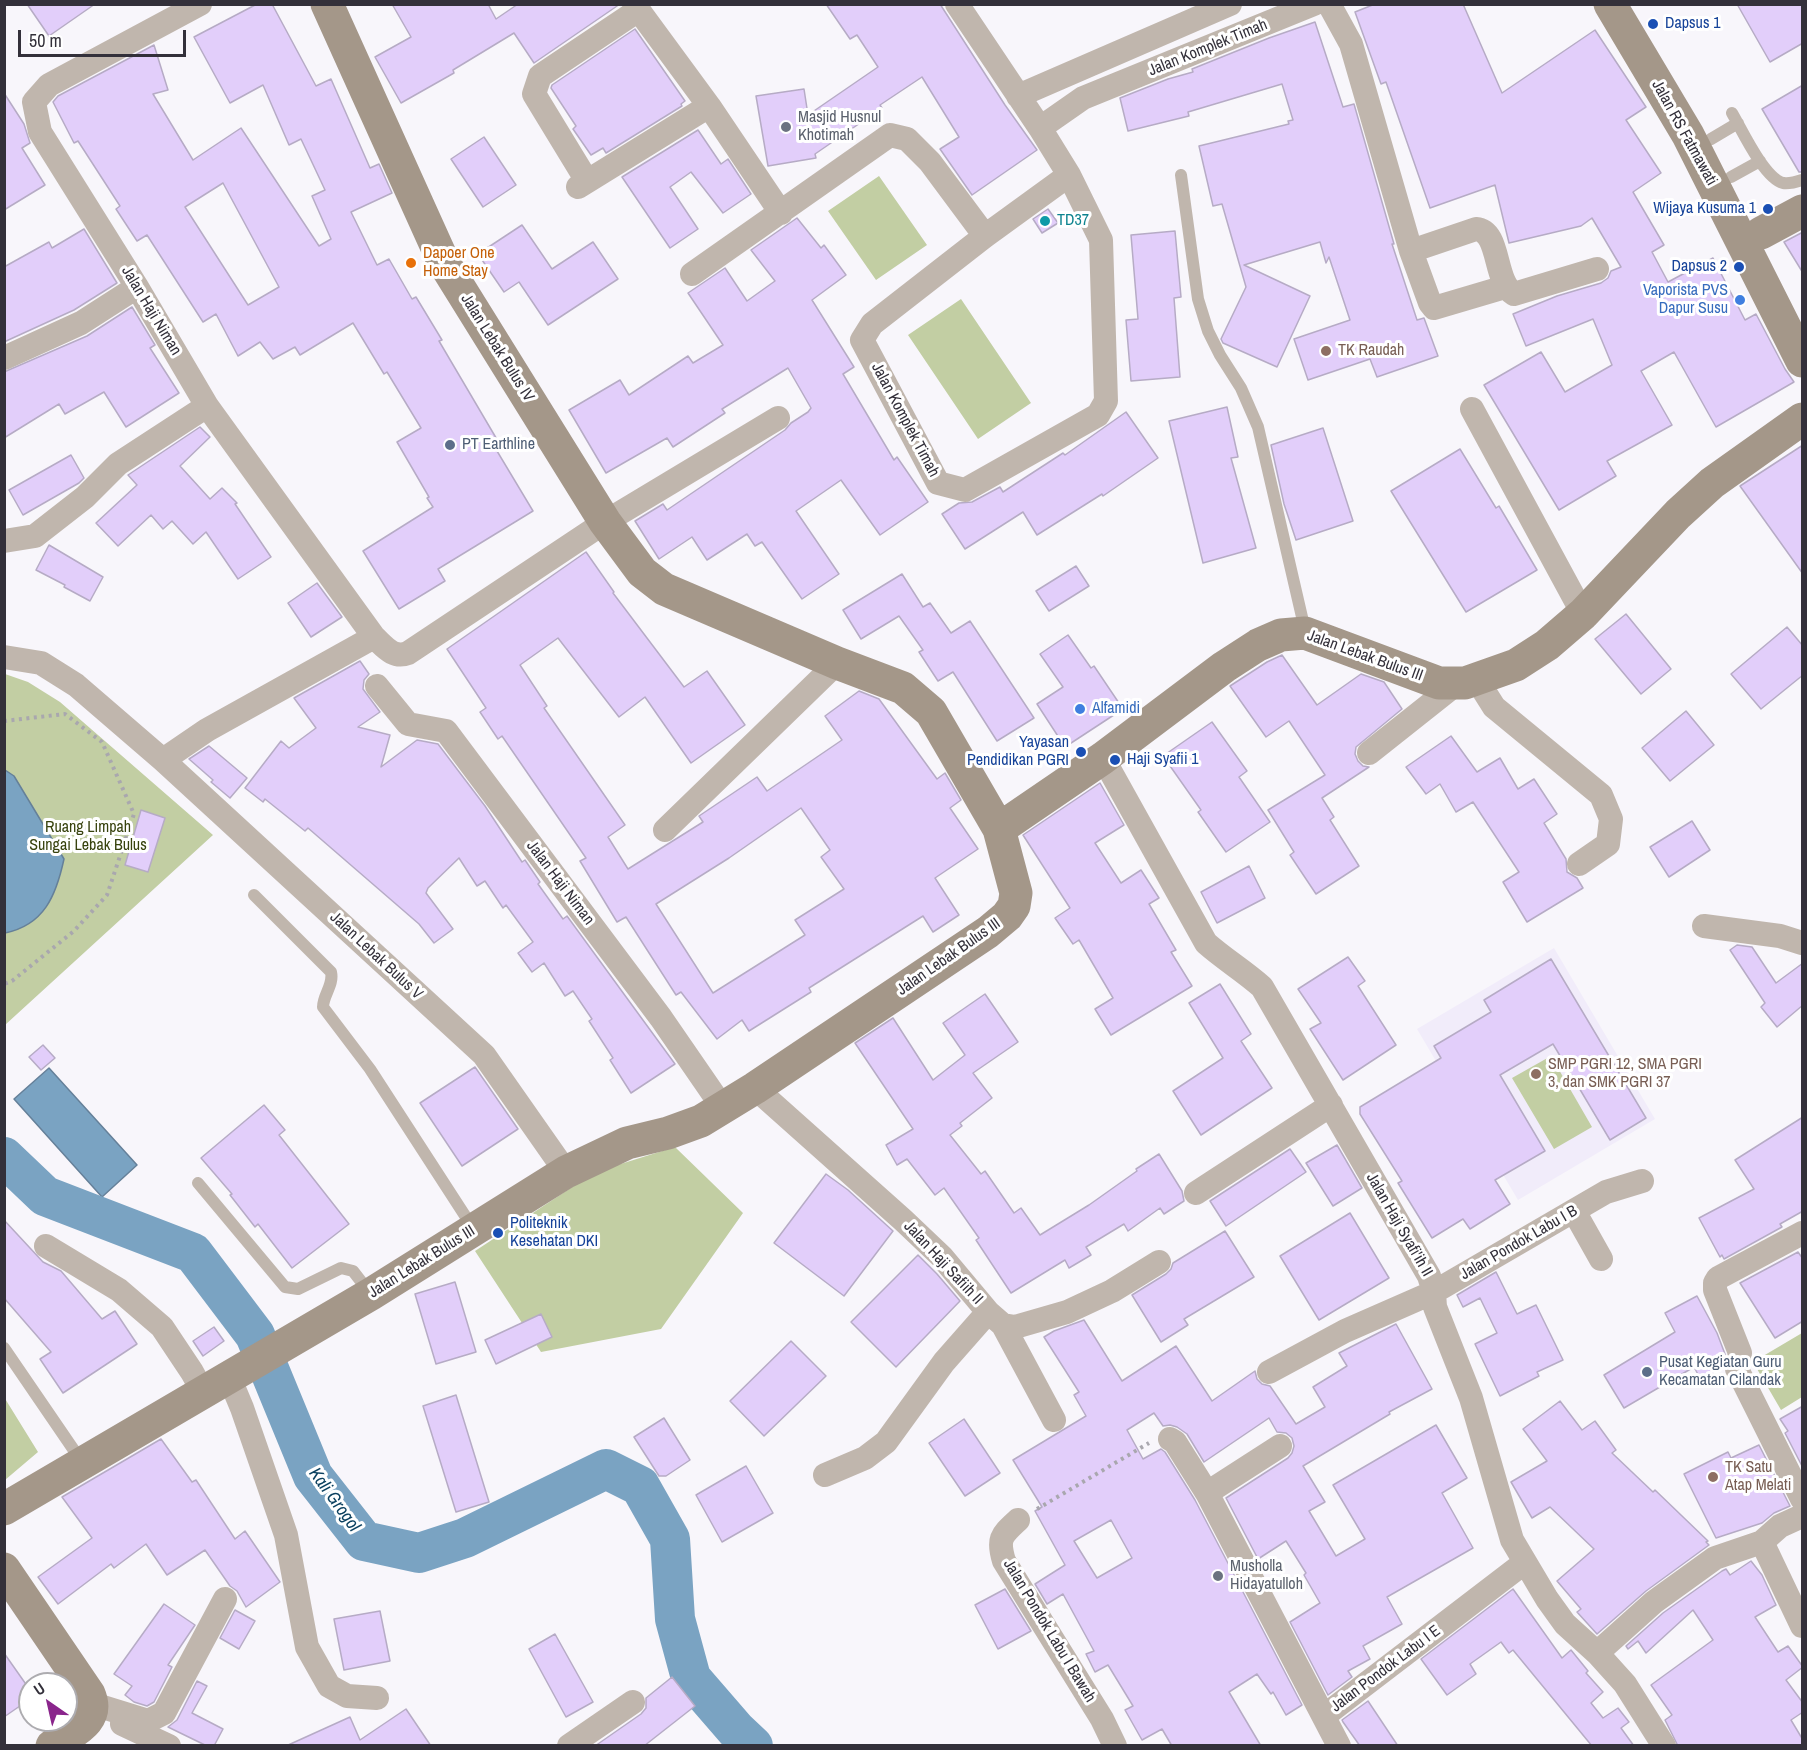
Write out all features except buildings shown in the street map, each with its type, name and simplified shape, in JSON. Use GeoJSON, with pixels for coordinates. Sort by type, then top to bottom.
{"type":"FeatureCollection","features":[{"type":"Feature","properties":{"kind":"street","name":"Jalan Haji Niman"},"geometry":{"type":"LineString","coordinates":[[200,4],[49,85],[34,102],[40,132],[137,287],[207,405],[374,637],[396,655],[408,653],[605,522]]}},
{"type":"Feature","properties":{"kind":"street","name":"Jalan Lebak Bulus IV"},"geometry":{"type":"LineString","coordinates":[[327,4],[444,263],[605,522],[642,572],[664,590],[837,663],[903,688],[931,712],[999,829]]}},
{"type":"Feature","properties":{"kind":"street","name":"Jalan Komplek Timah"},"geometry":{"type":"LineString","coordinates":[[957,4],[1069,175],[1101,240],[1106,401],[1098,415],[966,490],[939,483],[862,340],[872,324],[985,236],[1069,175]]}},
{"type":"Feature","properties":{"kind":"street","name":"Jalan Komplek Timah"},"geometry":{"type":"LineString","coordinates":[[1018,96],[1230,4]]}},
{"type":"Feature","properties":{"kind":"street","name":"Jalan Komplek Timah"},"geometry":{"type":"LineString","coordinates":[[1040,128],[1083,98],[1314,4]]}},
{"type":"Feature","properties":{"kind":"street"},"geometry":{"type":"LineString","coordinates":[[1329,4],[1351,44],[1412,251],[1430,303],[1434,308],[1505,287]]}},
{"type":"Feature","properties":{"kind":"street","name":"Jalan RS Fatmawati"},"geometry":{"type":"LineString","coordinates":[[1616,5],[1727,125],[1731,177],[1803,314]]}},
{"type":"Feature","properties":{"kind":"street","name":"Jalan RS Fatmawati"},"geometry":{"type":"LineString","coordinates":[[1616,5],[1688,135],[1803,361]]}},
{"type":"Feature","properties":{"kind":"street"},"geometry":{"type":"LineString","coordinates":[[709,106],[583,184],[534,94],[540,76],[636,8],[709,106],[781,213]]}},
{"type":"Feature","properties":{"kind":"street"},"geometry":{"type":"LineString","coordinates":[[1071,74],[1083,98]]}},
{"type":"Feature","properties":{"kind":"street"},"geometry":{"type":"LineString","coordinates":[[692,274],[890,135],[907,139],[930,162],[985,236]]}},
{"type":"Feature","properties":{"kind":"street"},"geometry":{"type":"LineString","coordinates":[[1761,233],[1803,211]]}},
{"type":"Feature","properties":{"kind":"street"},"geometry":{"type":"LineString","coordinates":[[1412,251],[1482,229],[1490,237],[1505,287],[1517,294],[1597,269]]}},
{"type":"Feature","properties":{"kind":"street"},"geometry":{"type":"LineString","coordinates":[[4,358],[81,323],[137,287]]}},
{"type":"Feature","properties":{"kind":"street"},"geometry":{"type":"LineString","coordinates":[[4,541],[35,536],[85,497],[118,464],[207,405]]}},
{"type":"Feature","properties":{"kind":"street"},"geometry":{"type":"LineString","coordinates":[[1472,409],[1583,614]]}},
{"type":"Feature","properties":{"kind":"street"},"geometry":{"type":"LineString","coordinates":[[605,522],[778,418]]}},
{"type":"Feature","properties":{"kind":"street"},"geometry":{"type":"LineString","coordinates":[[1369,753],[1466,682],[1516,665],[1547,645],[1583,614],[1678,514],[1704,491],[1803,419]]}},
{"type":"Feature","properties":{"kind":"street","name":"Jalan Lebak Bulus III"},"geometry":{"type":"LineString","coordinates":[[4,1509],[371,1294],[566,1172],[627,1143],[668,1133],[701,1121],[755,1088],[988,932],[1003,921],[1014,906],[1016,892],[999,829],[1103,758],[1224,667],[1258,645],[1281,634],[1305,633],[1439,683],[1466,682]]}},
{"type":"Feature","properties":{"kind":"street"},"geometry":{"type":"LineString","coordinates":[[163,760],[207,730],[374,637]]}},
{"type":"Feature","properties":{"kind":"street","name":"Jalan Lebak Bulus V"},"geometry":{"type":"LineString","coordinates":[[4,657],[40,663],[76,685],[163,760],[484,1056],[566,1172]]}},
{"type":"Feature","properties":{"kind":"street"},"geometry":{"type":"LineString","coordinates":[[665,830],[837,663]]}},
{"type":"Feature","properties":{"kind":"street"},"geometry":{"type":"LineString","coordinates":[[1466,682],[1601,795],[1611,819],[1608,844],[1579,864]]}},
{"type":"Feature","properties":{"kind":"street","name":"Jalan Haji Niman"},"geometry":{"type":"LineString","coordinates":[[377,686],[408,724],[447,731],[660,1018],[723,1108]]}},
{"type":"Feature","properties":{"kind":"street","name":"Jalan Haji Syafi'ih II"},"geometry":{"type":"LineString","coordinates":[[1103,758],[1206,943],[1262,987],[1429,1276],[1434,1292],[1435,1307],[1471,1398],[1512,1540],[1524,1563],[1565,1624],[1597,1653],[1625,1684],[1664,1746]]}},
{"type":"Feature","properties":{"kind":"street"},"geometry":{"type":"LineString","coordinates":[[1704,927],[1780,936],[1803,943]]}},
{"type":"Feature","properties":{"kind":"street","name":"Jalan Haji Safiih II"},"geometry":{"type":"LineString","coordinates":[[755,1088],[942,1257],[996,1319],[1054,1420]]}},
{"type":"Feature","properties":{"kind":"street"},"geometry":{"type":"LineString","coordinates":[[1196,1193],[1331,1105]]}},
{"type":"Feature","properties":{"kind":"street","name":"Jalan Pondok Labu I B"},"geometry":{"type":"LineString","coordinates":[[1269,1372],[1345,1331],[1434,1292],[1606,1192],[1642,1181]]}},
{"type":"Feature","properties":{"kind":"street"},"geometry":{"type":"LineString","coordinates":[[1574,1211],[1601,1259]]}},
{"type":"Feature","properties":{"kind":"street"},"geometry":{"type":"LineString","coordinates":[[1803,1233],[1718,1278],[1715,1283],[1715,1290],[1740,1353],[1737,1369],[1803,1499]]}},
{"type":"Feature","properties":{"kind":"street"},"geometry":{"type":"LineString","coordinates":[[46,1246],[119,1290],[162,1327],[192,1372],[225,1379],[286,1535],[308,1647],[329,1686],[347,1696],[377,1698]]}},
{"type":"Feature","properties":{"kind":"street"},"geometry":{"type":"LineString","coordinates":[[825,1475],[865,1458],[886,1442],[944,1362],[996,1319],[1015,1327],[1066,1312],[1112,1291],[1159,1262]]}},
{"type":"Feature","properties":{"kind":"street","name":"Jalan Pondok Labu I E"},"geometry":{"type":"LineString","coordinates":[[1170,1439],[1178,1446],[1206,1493],[1324,1716],[1524,1563]]}},
{"type":"Feature","properties":{"kind":"street"},"geometry":{"type":"LineString","coordinates":[[1206,1493],[1280,1446]]}},
{"type":"Feature","properties":{"kind":"street"},"geometry":{"type":"LineString","coordinates":[[1597,1653],[1654,1602],[1715,1558],[1762,1542],[1780,1526],[1803,1516]]}},
{"type":"Feature","properties":{"kind":"street","name":"Jalan Pondok Labu I Bawah"},"geometry":{"type":"LineString","coordinates":[[1018,1520],[1002,1535],[1000,1547],[1004,1561],[1102,1719],[1115,1746]]}},
{"type":"Feature","properties":{"kind":"street"},"geometry":{"type":"LineString","coordinates":[[1762,1542],[1803,1626]]}},
{"type":"Feature","properties":{"kind":"street"},"geometry":{"type":"LineString","coordinates":[[4,1569],[89,1694],[93,1708],[88,1721],[52,1746]]}},
{"type":"Feature","properties":{"kind":"street"},"geometry":{"type":"LineString","coordinates":[[93,1708],[148,1721],[164,1713],[225,1599]]}},
{"type":"Feature","properties":{"kind":"street"},"geometry":{"type":"LineString","coordinates":[[569,1746],[633,1702]]}},
{"type":"Feature","properties":{"kind":"street"},"geometry":{"type":"LineString","coordinates":[[93,1708],[169,1746]]}},
{"type":"Feature","properties":{"kind":"street"},"geometry":{"type":"LineString","coordinates":[[1324,1716],[1339,1746]]}},
{"type":"Feature","properties":{"kind":"lane"},"geometry":{"type":"LineString","coordinates":[[1727,125],[1782,183],[1803,180]]}},
{"type":"Feature","properties":{"kind":"lane"},"geometry":{"type":"LineString","coordinates":[[1731,177],[1760,161]]}},
{"type":"Feature","properties":{"kind":"lane"},"geometry":{"type":"LineString","coordinates":[[1181,175],[1198,299],[1208,331],[1241,388],[1258,427],[1305,633]]}},
{"type":"Feature","properties":{"kind":"lane"},"geometry":{"type":"LineString","coordinates":[[254,895],[331,972],[333,979],[323,1000],[323,1007],[370,1069],[475,1230]]}},
{"type":"Feature","properties":{"kind":"lane"},"geometry":{"type":"LineString","coordinates":[[198,1183],[285,1287],[298,1289],[341,1268],[353,1271],[371,1294]]}},
{"type":"Feature","properties":{"kind":"lane"},"geometry":{"type":"LineString","coordinates":[[4,1348],[83,1462]]}},
{"type":"Feature","properties":{"kind":"path"},"geometry":{"type":"LineString","coordinates":[[4,721],[65,714],[102,742],[134,814],[107,896],[74,931],[12,981],[4,984]]}},
{"type":"Feature","properties":{"kind":"path"},"geometry":{"type":"LineString","coordinates":[[1018,1520],[1146,1444],[1170,1439]]}},
{"type":"Feature","properties":{"kind":"shaded area","name":"SMP PGRI 12, SMA PGRI 3, dan SMK PGRI 37"},"geometry":{"type":"Polygon","coordinates":[[[1554,948],[1655,1119],[1518,1200],[1417,1029],[1554,948]]]}},
{"type":"Feature","properties":{"kind":"green space"},"geometry":{"type":"Polygon","coordinates":[[[879,176],[927,245],[876,280],[828,211],[879,176]]]}},
{"type":"Feature","properties":{"kind":"green space"},"geometry":{"type":"Polygon","coordinates":[[[961,299],[1031,403],[978,439],[908,335],[961,299]]]}},
{"type":"Feature","properties":{"kind":"green space","name":"Ruang Limpah Sungai Lebak Bulus"},"geometry":{"type":"Polygon","coordinates":[[[5,674],[28,682],[60,702],[213,835],[5,1025],[5,674]]]}},
{"type":"Feature","properties":{"kind":"green space"},"geometry":{"type":"Polygon","coordinates":[[[1551,1056],[1592,1127],[1554,1149],[1512,1078],[1551,1056]]]}},
{"type":"Feature","properties":{"kind":"green space"},"geometry":{"type":"Polygon","coordinates":[[[675,1147],[743,1213],[661,1329],[541,1352],[475,1251],[595,1172],[675,1147]]]}},
{"type":"Feature","properties":{"kind":"green space"},"geometry":{"type":"Polygon","coordinates":[[[1802,1333],[1802,1397],[1781,1410],[1753,1362],[1802,1333]]]}},
{"type":"Feature","properties":{"kind":"green space"},"geometry":{"type":"Polygon","coordinates":[[[4,1397],[38,1452],[5,1480],[4,1480],[4,1397]]]}},
{"type":"Feature","properties":{"kind":"water"},"geometry":{"type":"Polygon","coordinates":[[[5,770],[14,776],[64,859],[52,897],[39,916],[18,929],[5,933],[5,770]]]}},
{"type":"Feature","properties":{"kind":"water"},"geometry":{"type":"Polygon","coordinates":[[[49,1068],[137,1165],[102,1197],[14,1099],[49,1068]]]}},
{"type":"Feature","properties":{"kind":"waterway","name":"Kali Grogol"},"geometry":{"type":"LineString","coordinates":[[4,1157],[45,1196],[193,1253],[255,1335],[313,1476],[364,1541],[419,1553],[465,1538],[606,1469],[640,1486],[670,1539],[675,1619],[691,1678],[753,1746]]}},
{"type":"Feature","properties":{"kind":"place","name":"Dapsus 1"},"geometry":{"type":"Point","coordinates":[1653,24]}},
{"type":"Feature","properties":{"kind":"place","name":"Masjid Husnul Khotimah"},"geometry":{"type":"Point","coordinates":[786,127]}},
{"type":"Feature","properties":{"kind":"place","name":"Wijaya Kusuma 1"},"geometry":{"type":"Point","coordinates":[1768,209]}},
{"type":"Feature","properties":{"kind":"place","name":"TD37"},"geometry":{"type":"Point","coordinates":[1045,221]}},
{"type":"Feature","properties":{"kind":"place","name":"Dapoer One Home Stay"},"geometry":{"type":"Point","coordinates":[411,263]}},
{"type":"Feature","properties":{"kind":"place","name":"Dapsus 2"},"geometry":{"type":"Point","coordinates":[1739,267]}},
{"type":"Feature","properties":{"kind":"place","name":"Vaporista PVS Dapur Susu"},"geometry":{"type":"Point","coordinates":[1740,300]}},
{"type":"Feature","properties":{"kind":"place","name":"TK Raudah"},"geometry":{"type":"Point","coordinates":[1326,351]}},
{"type":"Feature","properties":{"kind":"place","name":"PT Earthline"},"geometry":{"type":"Point","coordinates":[450,445]}},
{"type":"Feature","properties":{"kind":"place","name":"Alfamidi"},"geometry":{"type":"Point","coordinates":[1080,709]}},
{"type":"Feature","properties":{"kind":"place","name":"Yayasan Pendidikan PGRI"},"geometry":{"type":"Point","coordinates":[1081,752]}},
{"type":"Feature","properties":{"kind":"place","name":"Haji Syafii 1"},"geometry":{"type":"Point","coordinates":[1115,760]}},
{"type":"Feature","properties":{"kind":"place","name":"SMP PGRI 12, SMA PGRI 3, dan SMK PGRI 37"},"geometry":{"type":"Point","coordinates":[1536,1074]}},
{"type":"Feature","properties":{"kind":"place","name":"Politeknik Kesehatan DKI"},"geometry":{"type":"Point","coordinates":[498,1233]}},
{"type":"Feature","properties":{"kind":"place","name":"Pusat Kegiatan Guru Kecamatan Cilandak"},"geometry":{"type":"Point","coordinates":[1647,1372]}},
{"type":"Feature","properties":{"kind":"place","name":"TK Satu Atap Melati"},"geometry":{"type":"Point","coordinates":[1713,1477]}},
{"type":"Feature","properties":{"kind":"place","name":"Musholla Hidayatulloh"},"geometry":{"type":"Point","coordinates":[1218,1576]}}]}
